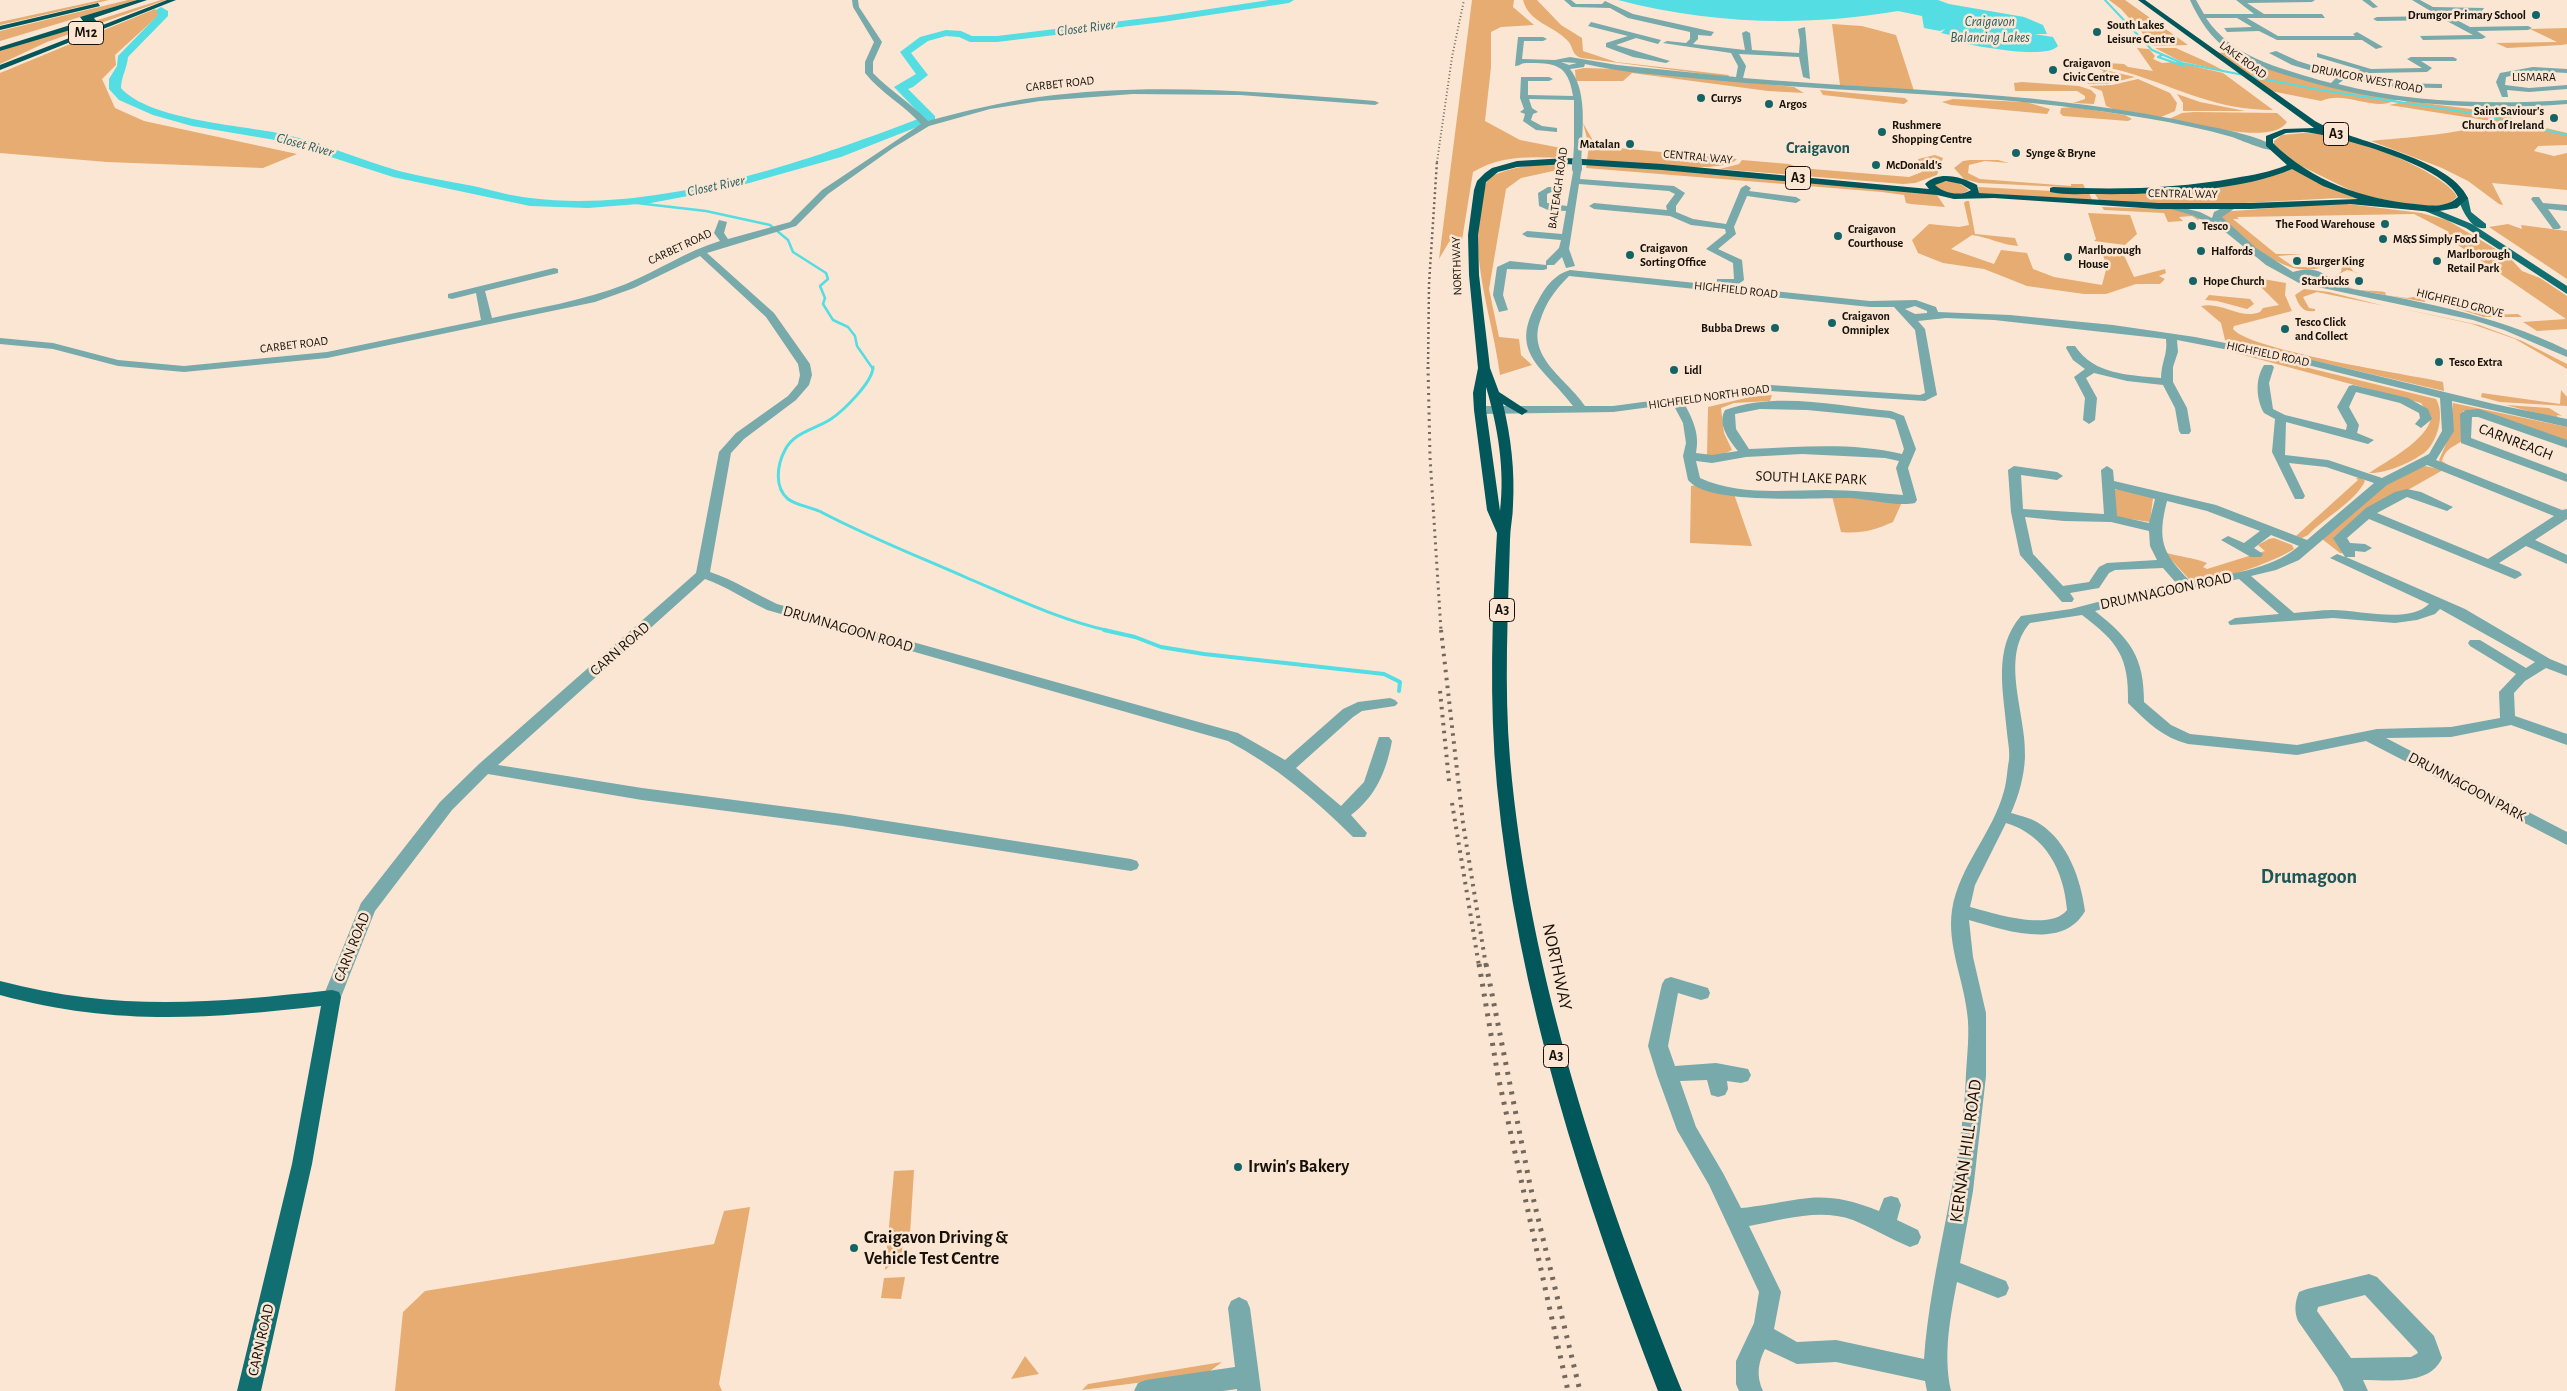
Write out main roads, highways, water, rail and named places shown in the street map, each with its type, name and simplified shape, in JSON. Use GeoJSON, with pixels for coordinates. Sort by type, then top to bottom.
{"type":"FeatureCollection","features":[{"type":"Feature","properties":{"kind":"highway","name":"M12"},"geometry":{"type":"LineString","coordinates":[[0,28],[122,0]]}},
{"type":"Feature","properties":{"kind":"highway"},"geometry":{"type":"LineString","coordinates":[[0,44],[144,0]]}},
{"type":"Feature","properties":{"kind":"highway"},"geometry":{"type":"LineString","coordinates":[[0,49],[158,0]]}},
{"type":"Feature","properties":{"kind":"highway","name":"M12"},"geometry":{"type":"LineString","coordinates":[[0,68],[173,0]]}},
{"type":"Feature","properties":{"kind":"highway","name":"LAKE ROAD"},"geometry":{"type":"LineString","coordinates":[[2130,0],[2293,120],[2292,127],[2276,134]]}},
{"type":"Feature","properties":{"kind":"highway","name":"LAKE ROAD"},"geometry":{"type":"LineString","coordinates":[[2141,0],[2312,123],[2334,134]]}},
{"type":"Feature","properties":{"kind":"highway","name":"A3"},"geometry":{"type":"LineString","coordinates":[[2305,130],[2334,134],[2375,145],[2422,166],[2454,185],[2463,198],[2454,206],[2428,209],[2394,206],[2346,191],[2293,165],[2273,149],[2268,141],[2276,134],[2305,130]]}},
{"type":"Feature","properties":{"kind":"highway","name":"CENTRAL WAY"},"geometry":{"type":"LineString","coordinates":[[1495,170],[1517,164],[1566,161],[1900,187],[1937,192]]}},
{"type":"Feature","properties":{"kind":"highway","name":"CENTRAL WAY"},"geometry":{"type":"LineString","coordinates":[[1966,182],[1992,187],[2046,190],[2145,191],[2238,181],[2270,174],[2293,165]]}},
{"type":"Feature","properties":{"kind":"highway","name":"NORTHWAY"},"geometry":{"type":"LineString","coordinates":[[1495,170],[1482,181],[1473,234],[1474,275],[1484,368],[1496,395],[1489,410],[1498,500],[1493,510],[1503,533]]}},
{"type":"Feature","properties":{"kind":"highway","name":"A3"},"geometry":{"type":"LineString","coordinates":[[1931,182],[1944,179],[1966,182]]}},
{"type":"Feature","properties":{"kind":"highway"},"geometry":{"type":"LineString","coordinates":[[1931,182],[1930,186],[1937,192]]}},
{"type":"Feature","properties":{"kind":"highway","name":"CENTRAL WAY"},"geometry":{"type":"LineString","coordinates":[[1900,187],[1931,182]]}},
{"type":"Feature","properties":{"kind":"highway"},"geometry":{"type":"LineString","coordinates":[[1966,182],[1976,189],[1971,195]]}},
{"type":"Feature","properties":{"kind":"highway","name":"A3"},"geometry":{"type":"LineString","coordinates":[[1937,192],[1954,196],[1971,195]]}},
{"type":"Feature","properties":{"kind":"highway","name":"CENTRAL WAY"},"geometry":{"type":"LineString","coordinates":[[1971,195],[2174,207],[2231,207],[2341,201],[2394,206]]}},
{"type":"Feature","properties":{"kind":"highway","name":"NORTHWAY"},"geometry":{"type":"LineString","coordinates":[[1484,368],[1478,393],[1489,410],[1502,424],[1508,492],[1503,533],[1499,706],[1504,784],[1513,854],[1546,1016],[1590,1170],[1617,1254],[1670,1391]]}},
{"type":"Feature","properties":{"kind":"highway"},"geometry":{"type":"LineString","coordinates":[[1496,395],[1524,411]]}},
{"type":"Feature","properties":{"kind":"main road"},"geometry":{"type":"LineString","coordinates":[[2463,198],[2465,210],[2476,220],[2567,281]]}},
{"type":"Feature","properties":{"kind":"main road"},"geometry":{"type":"LineString","coordinates":[[2428,209],[2468,226],[2567,291]]}},
{"type":"Feature","properties":{"kind":"main road","name":"CARN ROAD"},"geometry":{"type":"LineString","coordinates":[[0,988],[30,998],[99,1010],[178,1011],[252,1007],[332,997],[302,1164],[249,1391]]}},
{"type":"Feature","properties":{"kind":"water","name":"Craigavon Balancing Lakes"},"geometry":{"type":"Polygon","coordinates":[[[1618,0],[1938,0],[1949,4],[2024,17],[2043,25],[2047,34],[2034,34],[2053,37],[2058,46],[2051,50],[2026,52],[1994,49],[1957,42],[1954,36],[1941,33],[1945,29],[1940,31],[1924,28],[1922,16],[1898,11],[1828,19],[1793,21],[1757,20],[1687,14],[1618,0]]]}},
{"type":"Feature","properties":{"kind":"waterway","name":"Closet River"},"geometry":{"type":"LineString","coordinates":[[161,10],[164,13],[163,16],[123,56],[122,66],[115,79],[115,89],[123,98],[157,113],[192,122],[283,138],[397,174],[530,202],[588,204],[651,199],[735,183],[837,154],[931,118],[900,87],[909,85],[922,75],[905,52],[924,39],[946,33],[961,34],[970,39],[997,39],[1163,19],[1289,0]]}},
{"type":"Feature","properties":{"kind":"waterway"},"geometry":{"type":"LineString","coordinates":[[2105,0],[2152,50],[2182,63],[2320,90],[2471,113],[2567,135]]}},
{"type":"Feature","properties":{"kind":"waterway"},"geometry":{"type":"LineString","coordinates":[[2162,55],[2158,57],[2184,66]]}},
{"type":"Feature","properties":{"kind":"waterway"},"geometry":{"type":"LineString","coordinates":[[628,202],[706,211],[770,225],[788,240],[793,252],[826,273],[828,279],[820,286],[825,298],[823,304],[833,320],[848,327],[855,336],[857,346],[873,369]]}},
{"type":"Feature","properties":{"kind":"waterway"},"geometry":{"type":"LineString","coordinates":[[873,369],[863,388],[843,410],[831,419],[794,439],[785,450],[780,462],[778,476],[781,488],[788,499],[1018,600],[1073,621],[1110,631]]}},
{"type":"Feature","properties":{"kind":"waterway"},"geometry":{"type":"LineString","coordinates":[[1104,630],[1135,637],[1161,647],[1204,654],[1384,674],[1400,682],[1399,691]]}},
{"type":"Feature","properties":{"kind":"railway"},"geometry":{"type":"LineString","coordinates":[[1437,162],[1452,57],[1464,0]]}},
{"type":"Feature","properties":{"kind":"railway"},"geometry":{"type":"LineString","coordinates":[[1428,368],[1429,284],[1437,161]]}},
{"type":"Feature","properties":{"kind":"railway"},"geometry":{"type":"LineString","coordinates":[[1428,368],[1430,457],[1441,631]]}},
{"type":"Feature","properties":{"kind":"railway"},"geometry":{"type":"LineString","coordinates":[[1441,630],[1463,823],[1486,966]]}},
{"type":"Feature","properties":{"kind":"railway"},"geometry":{"type":"LineString","coordinates":[[1440,691],[1449,781]]}},
{"type":"Feature","properties":{"kind":"railway"},"geometry":{"type":"LineString","coordinates":[[1452,803],[1479,966]]}},
{"type":"Feature","properties":{"kind":"railway"},"geometry":{"type":"LineString","coordinates":[[1479,964],[1498,1076],[1568,1391]]}},
{"type":"Feature","properties":{"kind":"railway"},"geometry":{"type":"LineString","coordinates":[[1486,964],[1530,1185],[1580,1391]]}},
{"type":"Feature","properties":{"kind":"place","name":"Drumgor Primary School"},"geometry":{"type":"Point","coordinates":[2536,15]}},
{"type":"Feature","properties":{"kind":"place","name":"South Lakes Leisure Centre"},"geometry":{"type":"Point","coordinates":[2097,32]}},
{"type":"Feature","properties":{"kind":"place","name":"Craigavon Civic Centre"},"geometry":{"type":"Point","coordinates":[2053,70]}},
{"type":"Feature","properties":{"kind":"place","name":"Currys"},"geometry":{"type":"Point","coordinates":[1701,98]}},
{"type":"Feature","properties":{"kind":"place","name":"Argos"},"geometry":{"type":"Point","coordinates":[1769,104]}},
{"type":"Feature","properties":{"kind":"place","name":"Saint Saviour's Church of Ireland"},"geometry":{"type":"Point","coordinates":[2554,118]}},
{"type":"Feature","properties":{"kind":"place","name":"Rushmere Shopping Centre"},"geometry":{"type":"Point","coordinates":[1882,132]}},
{"type":"Feature","properties":{"kind":"place","name":"Matalan"},"geometry":{"type":"Point","coordinates":[1630,144]}},
{"type":"Feature","properties":{"kind":"place","name":"Synge & Bryne"},"geometry":{"type":"Point","coordinates":[2016,153]}},
{"type":"Feature","properties":{"kind":"place","name":"McDonald's"},"geometry":{"type":"Point","coordinates":[1876,165]}},
{"type":"Feature","properties":{"kind":"place","name":"The Food Warehouse"},"geometry":{"type":"Point","coordinates":[2385,224]}},
{"type":"Feature","properties":{"kind":"place","name":"Tesco"},"geometry":{"type":"Point","coordinates":[2192,226]}},
{"type":"Feature","properties":{"kind":"place","name":"Craigavon Courthouse"},"geometry":{"type":"Point","coordinates":[1838,236]}},
{"type":"Feature","properties":{"kind":"place","name":"M&S Simply Food"},"geometry":{"type":"Point","coordinates":[2383,239]}},
{"type":"Feature","properties":{"kind":"place","name":"Halfords"},"geometry":{"type":"Point","coordinates":[2201,251]}},
{"type":"Feature","properties":{"kind":"place","name":"Craigavon Sorting Office"},"geometry":{"type":"Point","coordinates":[1630,255]}},
{"type":"Feature","properties":{"kind":"place","name":"Marlborough House"},"geometry":{"type":"Point","coordinates":[2068,257]}},
{"type":"Feature","properties":{"kind":"place","name":"Burger King"},"geometry":{"type":"Point","coordinates":[2297,261]}},
{"type":"Feature","properties":{"kind":"place","name":"Marlborough Retail Park"},"geometry":{"type":"Point","coordinates":[2437,261]}},
{"type":"Feature","properties":{"kind":"place","name":"Hope Church"},"geometry":{"type":"Point","coordinates":[2193,281]}},
{"type":"Feature","properties":{"kind":"place","name":"Starbucks"},"geometry":{"type":"Point","coordinates":[2359,281]}},
{"type":"Feature","properties":{"kind":"place","name":"Craigavon Omniplex"},"geometry":{"type":"Point","coordinates":[1832,323]}},
{"type":"Feature","properties":{"kind":"place","name":"Bubba Drews"},"geometry":{"type":"Point","coordinates":[1775,328]}},
{"type":"Feature","properties":{"kind":"place","name":"Tesco Click and Collect"},"geometry":{"type":"Point","coordinates":[2285,329]}},
{"type":"Feature","properties":{"kind":"place","name":"Tesco Extra"},"geometry":{"type":"Point","coordinates":[2439,362]}},
{"type":"Feature","properties":{"kind":"place","name":"Lidl"},"geometry":{"type":"Point","coordinates":[1674,370]}},
{"type":"Feature","properties":{"kind":"place","name":"Irwin's Bakery"},"geometry":{"type":"Point","coordinates":[1238,1167]}},
{"type":"Feature","properties":{"kind":"place","name":"Craigavon Driving & Vehicle Test Centre"},"geometry":{"type":"Point","coordinates":[854,1248]}},
{"type":"Feature","properties":{"kind":"district","name":"Craigavon"},"geometry":{"type":"Point","coordinates":[1818,148]}},
{"type":"Feature","properties":{"kind":"district","name":"Drumagoon"},"geometry":{"type":"Point","coordinates":[2309,877]}}]}
